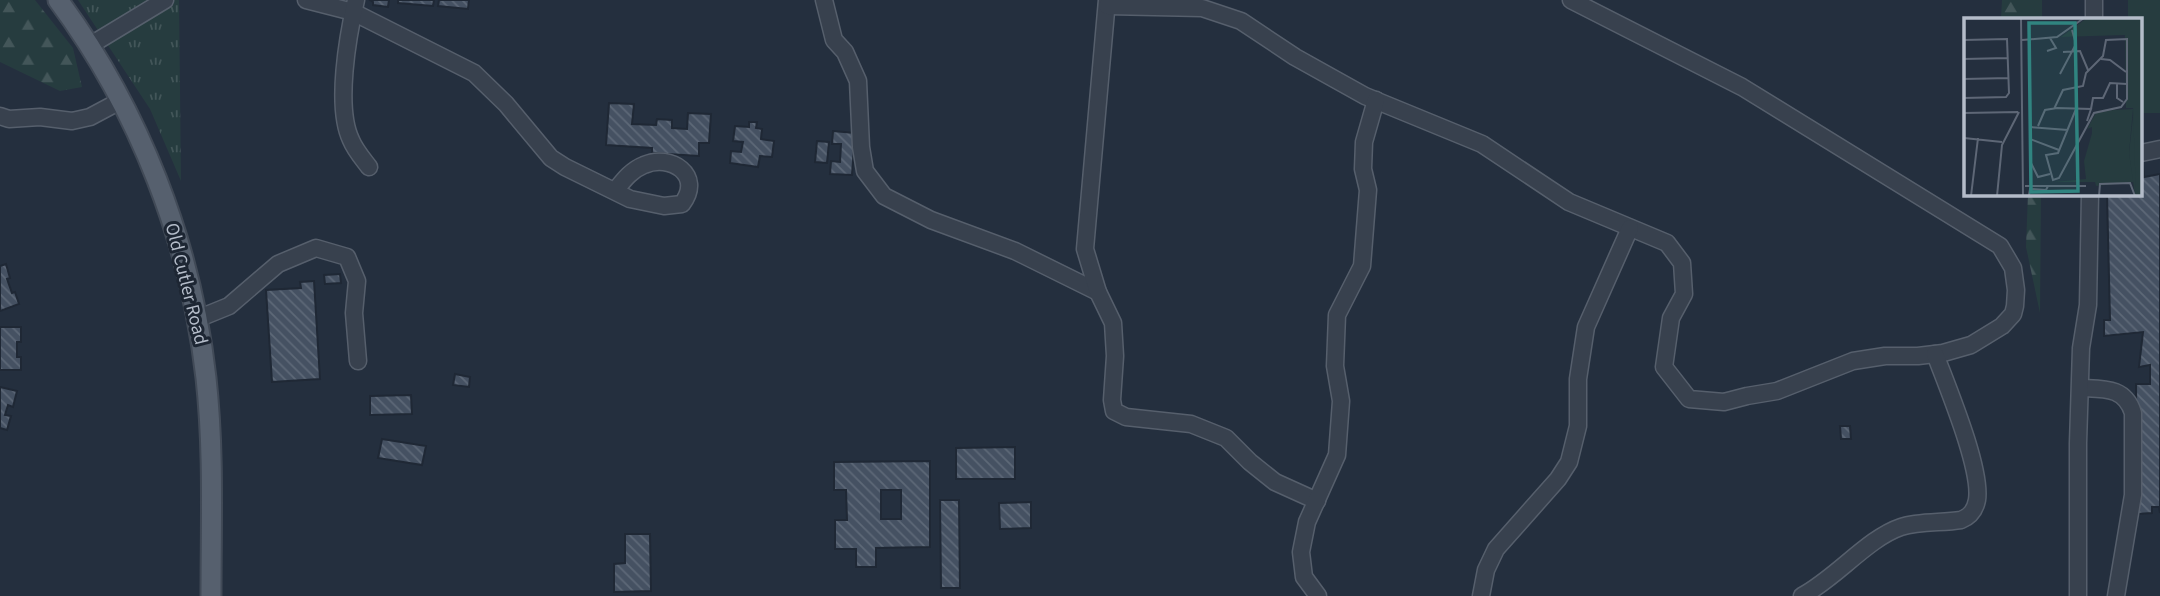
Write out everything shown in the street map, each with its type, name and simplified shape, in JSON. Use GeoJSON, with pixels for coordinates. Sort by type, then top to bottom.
{"type":"FeatureCollection","features":[{"type":"Feature","properties":{"kind":"main road","name":"Old Cutler Road"},"geometry":{"type":"LineString","coordinates":[[58,0],[89,46],[120,101],[142,145],[176,236],[197,319],[206,377],[210,428],[211,596]]}},
{"type":"Feature","properties":{"kind":"street"},"geometry":{"type":"LineString","coordinates":[[89,46],[164,0]]}},
{"type":"Feature","properties":{"kind":"street"},"geometry":{"type":"LineString","coordinates":[[306,0],[354,6],[474,73],[506,104],[551,158],[615,191]]}},
{"type":"Feature","properties":{"kind":"street"},"geometry":{"type":"LineString","coordinates":[[824,0],[834,40],[845,52],[859,82],[861,147],[865,171],[884,196],[931,220],[1015,251],[1097,292]]}},
{"type":"Feature","properties":{"kind":"street"},"geometry":{"type":"LineString","coordinates":[[1317,501],[1275,482],[1226,438],[1191,424],[1126,417],[1114,411],[1113,323],[1097,292],[1085,249],[1107,3],[1202,8],[1241,21],[1295,57],[1376,100],[1482,144],[1569,202],[1667,243],[1682,263],[1684,294],[1671,318],[1664,367],[1689,399],[1724,402],[1777,391],[1853,361],[1885,356],[1935,354],[1971,345],[2002,326],[2013,314],[2015,279],[2008,257],[2000,246],[1742,88],[1571,0]]}},
{"type":"Feature","properties":{"kind":"street"},"geometry":{"type":"LineString","coordinates":[[2094,0],[2094,18]]}},
{"type":"Feature","properties":{"kind":"street"},"geometry":{"type":"LineString","coordinates":[[354,6],[343,88],[344,113],[350,140],[369,167]]}},
{"type":"Feature","properties":{"kind":"street"},"geometry":{"type":"LineString","coordinates":[[1318,596],[1304,577],[1301,552],[1307,522],[1337,455],[1340,401],[1335,366],[1337,315],[1362,266],[1368,190],[1363,169],[1364,142],[1376,100]]}},
{"type":"Feature","properties":{"kind":"street"},"geometry":{"type":"LineString","coordinates":[[0,116],[9,119],[40,117],[72,121],[90,117],[120,101]]}},
{"type":"Feature","properties":{"kind":"street"},"geometry":{"type":"LineString","coordinates":[[2142,153],[2160,149]]}},
{"type":"Feature","properties":{"kind":"street"},"geometry":{"type":"LineString","coordinates":[[2078,596],[2077,473],[2082,388],[2081,348],[2088,305],[2091,196]]}},
{"type":"Feature","properties":{"kind":"street"},"geometry":{"type":"LineString","coordinates":[[1480,596],[1486,570],[1496,549],[1558,480],[1569,462],[1578,426],[1578,379],[1586,327],[1630,228]]}},
{"type":"Feature","properties":{"kind":"street"},"geometry":{"type":"LineString","coordinates":[[197,319],[229,306],[278,264],[316,248],[347,257],[357,281],[354,313],[358,361]]}},
{"type":"Feature","properties":{"kind":"street"},"geometry":{"type":"LineString","coordinates":[[1802,596],[1822,585],[1881,537],[1903,526],[1961,520],[1969,517],[1974,510],[1977,498],[1976,480],[1967,444],[1935,354]]}},
{"type":"Feature","properties":{"kind":"street"},"geometry":{"type":"LineString","coordinates":[[2082,388],[2115,390],[2127,400],[2133,413],[2133,495],[2116,596]]}},
{"type":"Feature","properties":{"kind":"green space"},"geometry":{"type":"Polygon","coordinates":[[[0,0],[35,0],[73,48],[82,87],[60,91],[0,62],[0,0]]]}},
{"type":"Feature","properties":{"kind":"green space"},"geometry":{"type":"Polygon","coordinates":[[[78,0],[179,0],[181,181],[150,109],[78,0]]]}},
{"type":"Feature","properties":{"kind":"green space"},"geometry":{"type":"Polygon","coordinates":[[[2002,0],[2042,0],[2042,18],[2001,18],[2002,0]]]}},
{"type":"Feature","properties":{"kind":"green space"},"geometry":{"type":"Polygon","coordinates":[[[2128,0],[2160,0],[2160,113],[2142,113],[2142,18],[2128,18],[2128,0]]]}},
{"type":"Feature","properties":{"kind":"green space"},"geometry":{"type":"Polygon","coordinates":[[[2028,196],[2041,196],[2040,313],[2026,247],[2028,196]]]}},
{"type":"Feature","properties":{"kind":"building"},"geometry":{"type":"Polygon","coordinates":[[[370,0],[389,0],[388,7],[373,5],[370,0]]]}},
{"type":"Feature","properties":{"kind":"building"},"geometry":{"type":"Polygon","coordinates":[[[398,0],[434,0],[433,6],[398,3],[398,0]]]}},
{"type":"Feature","properties":{"kind":"building"},"geometry":{"type":"Polygon","coordinates":[[[439,0],[469,0],[468,9],[438,6],[439,0]]]}},
{"type":"Feature","properties":{"kind":"building"},"geometry":{"type":"Polygon","coordinates":[[[609,103],[634,104],[632,124],[656,125],[657,119],[672,120],[672,128],[687,129],[688,113],[711,114],[709,143],[699,143],[699,156],[652,153],[652,148],[606,145],[609,103]]]}},
{"type":"Feature","properties":{"kind":"building"},"geometry":{"type":"Polygon","coordinates":[[[749,122],[757,122],[756,128],[762,129],[761,139],[774,141],[772,157],[760,156],[758,167],[730,163],[731,151],[741,152],[743,142],[733,141],[735,126],[749,127],[749,122]]]}},
{"type":"Feature","properties":{"kind":"building"},"geometry":{"type":"Polygon","coordinates":[[[833,131],[855,133],[852,175],[830,174],[831,161],[840,162],[841,144],[832,144],[833,131]]]}},
{"type":"Feature","properties":{"kind":"building"},"geometry":{"type":"Polygon","coordinates":[[[817,141],[829,142],[827,163],[815,162],[817,141]]]}},
{"type":"Feature","properties":{"kind":"building"},"geometry":{"type":"Polygon","coordinates":[[[2142,166],[2144,177],[2160,174],[2160,513],[2159,507],[2152,507],[2152,513],[2137,514],[2136,384],[2150,384],[2150,365],[2139,367],[2143,332],[2104,336],[2104,320],[2110,320],[2107,196],[2142,196],[2142,166]]]}},
{"type":"Feature","properties":{"kind":"building"},"geometry":{"type":"Polygon","coordinates":[[[6,264],[10,278],[7,279],[19,304],[0,311],[0,266],[6,264]]]}},
{"type":"Feature","properties":{"kind":"building"},"geometry":{"type":"Polygon","coordinates":[[[340,274],[341,283],[325,284],[324,275],[340,274]]]}},
{"type":"Feature","properties":{"kind":"building"},"geometry":{"type":"Polygon","coordinates":[[[314,281],[320,379],[272,382],[266,290],[301,288],[300,282],[314,281]]]}},
{"type":"Feature","properties":{"kind":"building"},"geometry":{"type":"Polygon","coordinates":[[[0,327],[21,327],[17,357],[21,357],[21,370],[0,370],[0,327]]]}},
{"type":"Feature","properties":{"kind":"building"},"geometry":{"type":"Polygon","coordinates":[[[455,374],[470,377],[469,387],[453,385],[455,374]]]}},
{"type":"Feature","properties":{"kind":"building"},"geometry":{"type":"Polygon","coordinates":[[[0,387],[17,391],[13,407],[8,405],[5,415],[11,416],[7,430],[0,428],[0,387]]]}},
{"type":"Feature","properties":{"kind":"building"},"geometry":{"type":"Polygon","coordinates":[[[411,395],[412,414],[370,415],[370,396],[411,395]]]}},
{"type":"Feature","properties":{"kind":"building"},"geometry":{"type":"Polygon","coordinates":[[[1840,426],[1850,426],[1851,439],[1841,439],[1840,426]]]}},
{"type":"Feature","properties":{"kind":"building"},"geometry":{"type":"Polygon","coordinates":[[[382,439],[426,446],[422,465],[378,458],[382,439]]]}},
{"type":"Feature","properties":{"kind":"building"},"geometry":{"type":"Polygon","coordinates":[[[1015,447],[1015,479],[956,479],[956,448],[1015,447]]]}},
{"type":"Feature","properties":{"kind":"building"},"geometry":{"type":"Polygon","coordinates":[[[930,461],[930,547],[876,548],[876,567],[856,567],[856,549],[835,549],[835,520],[847,520],[846,490],[834,490],[834,462],[930,461]],[[881,490],[881,519],[901,519],[901,490],[881,490]]]}},
{"type":"Feature","properties":{"kind":"building"},"geometry":{"type":"Polygon","coordinates":[[[940,500],[959,500],[960,588],[941,588],[940,500]]]}},
{"type":"Feature","properties":{"kind":"building"},"geometry":{"type":"Polygon","coordinates":[[[1031,502],[1031,528],[1000,529],[999,503],[1031,502]]]}},
{"type":"Feature","properties":{"kind":"building"},"geometry":{"type":"Polygon","coordinates":[[[625,534],[650,534],[651,591],[614,592],[614,564],[625,563],[625,534]]]}}]}
